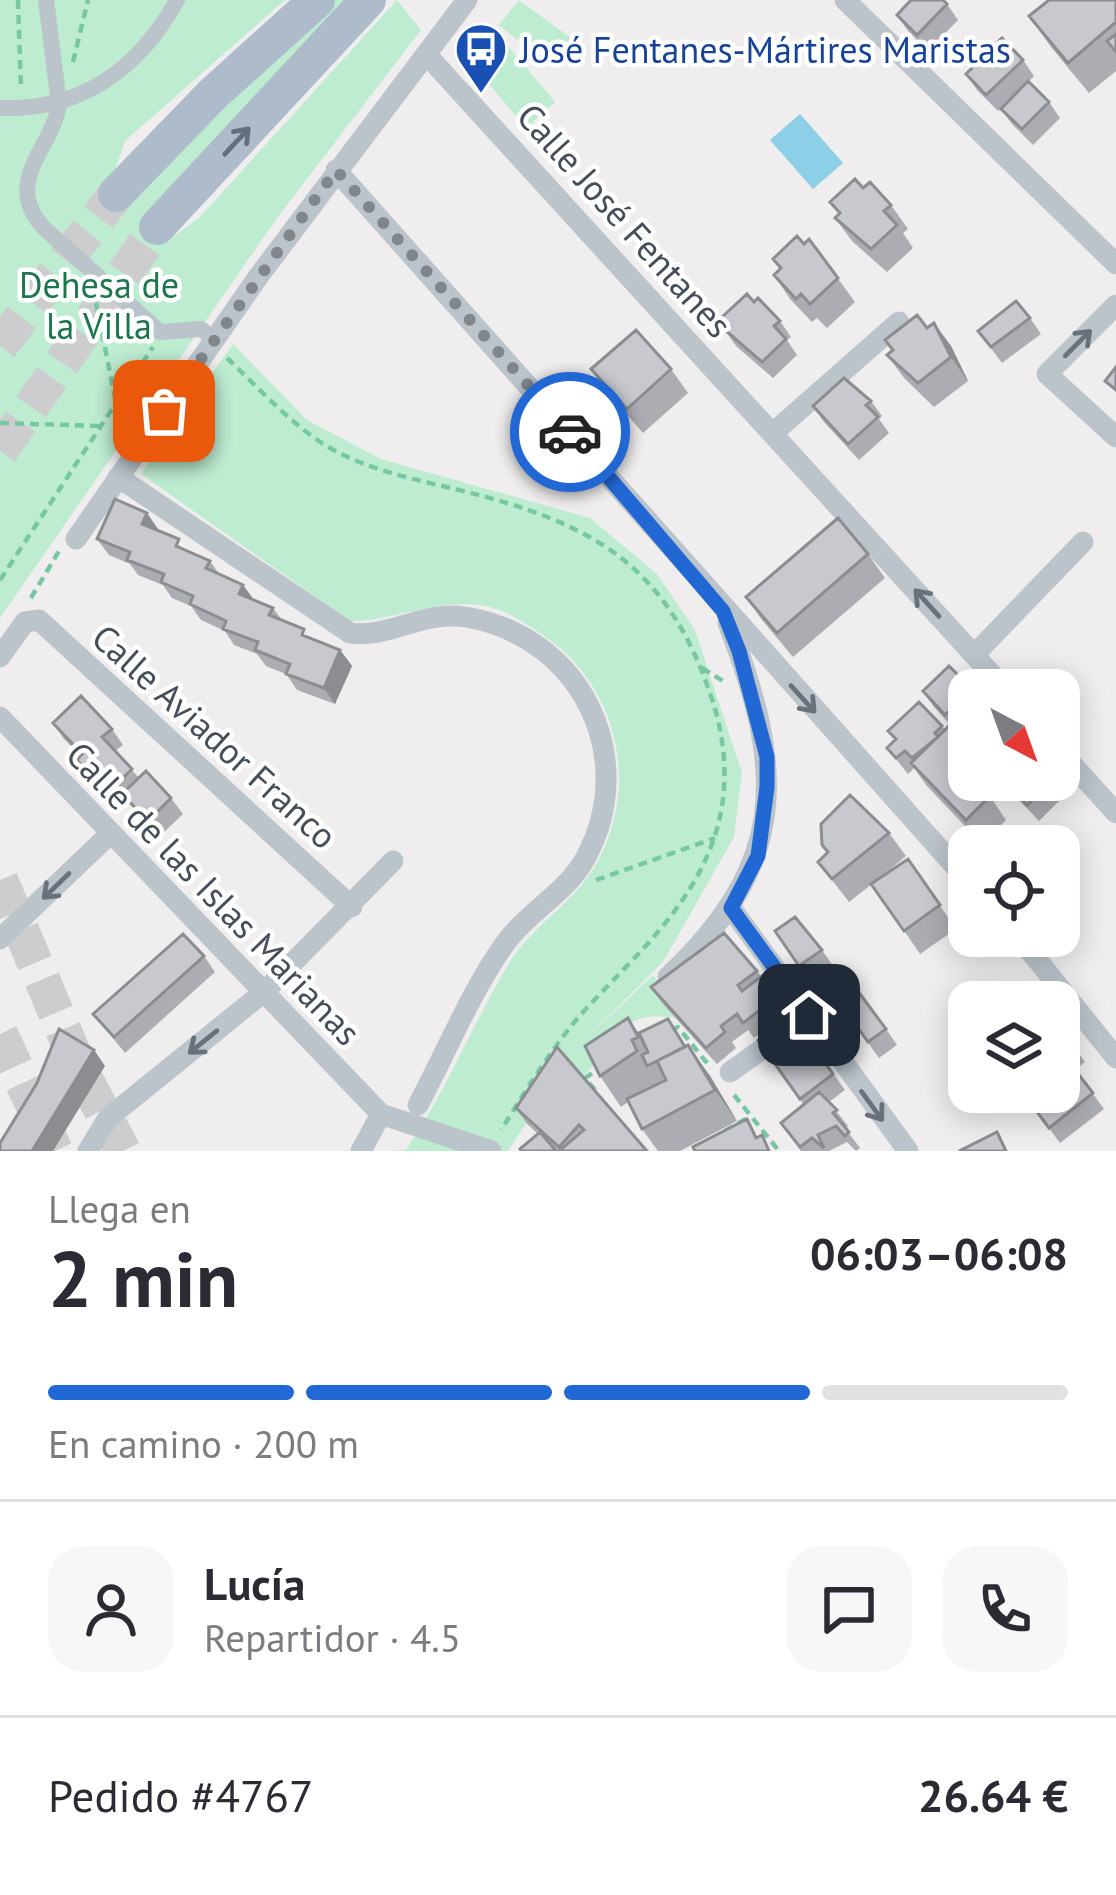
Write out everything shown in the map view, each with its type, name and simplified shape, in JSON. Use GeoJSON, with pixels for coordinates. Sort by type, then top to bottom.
{"type":"FeatureCollection","features":[{"type":"Feature","properties":{"kind":"main road"},"geometry":{"type":"LineString","coordinates":[[116,194],[316,0]]}},
{"type":"Feature","properties":{"kind":"main road"},"geometry":{"type":"LineString","coordinates":[[157,226],[368,0]]}},
{"type":"Feature","properties":{"kind":"street"},"geometry":{"type":"LineString","coordinates":[[46,0],[59,104],[27,184],[38,222],[160,332],[201,329],[220,348]]}},
{"type":"Feature","properties":{"kind":"street"},"geometry":{"type":"LineString","coordinates":[[0,108],[59,104],[99,86],[135,61],[177,0]]}},
{"type":"Feature","properties":{"kind":"street"},"geometry":{"type":"LineString","coordinates":[[76,539],[118,477],[220,348],[336,170],[467,0]]}},
{"type":"Feature","properties":{"kind":"street"},"geometry":{"type":"LineString","coordinates":[[844,0],[1116,264]]}},
{"type":"Feature","properties":{"kind":"street","name":"Calle José Fentanes"},"geometry":{"type":"LineString","coordinates":[[426,54],[987,669]]}},
{"type":"Feature","properties":{"kind":"street"},"geometry":{"type":"LineString","coordinates":[[336,170],[948,859]]}},
{"type":"Feature","properties":{"kind":"street"},"geometry":{"type":"LineString","coordinates":[[1116,305],[1047,374],[1116,437]]}},
{"type":"Feature","properties":{"kind":"street"},"geometry":{"type":"LineString","coordinates":[[773,433],[899,322]]}},
{"type":"Feature","properties":{"kind":"street"},"geometry":{"type":"LineString","coordinates":[[118,477],[350,633],[366,636],[437,615],[466,617],[519,636],[565,668],[595,712],[608,791],[595,839],[569,881],[504,945],[418,1105]]}},
{"type":"Feature","properties":{"kind":"street"},"geometry":{"type":"LineString","coordinates":[[974,655],[1084,542]]}},
{"type":"Feature","properties":{"kind":"street"},"geometry":{"type":"LineString","coordinates":[[668,977],[712,935],[758,856],[767,757],[723,611]]}},
{"type":"Feature","properties":{"kind":"street","name":"Calle Aviador Franco"},"geometry":{"type":"LineString","coordinates":[[0,657],[31,617],[352,907]]}},
{"type":"Feature","properties":{"kind":"street","name":"Calle de las Islas Marianas"},"geometry":{"type":"LineString","coordinates":[[0,717],[381,1114]]}},
{"type":"Feature","properties":{"kind":"street"},"geometry":{"type":"LineString","coordinates":[[1080,773],[1116,813]]}},
{"type":"Feature","properties":{"kind":"street"},"geometry":{"type":"LineString","coordinates":[[0,939],[112,833]]}},
{"type":"Feature","properties":{"kind":"street"},"geometry":{"type":"LineString","coordinates":[[88,1151],[108,1118],[266,992],[393,861]]}},
{"type":"Feature","properties":{"kind":"street"},"geometry":{"type":"LineString","coordinates":[[731,908],[906,1150]]}},
{"type":"Feature","properties":{"kind":"street"},"geometry":{"type":"LineString","coordinates":[[1035,957],[1116,1058]]}},
{"type":"Feature","properties":{"kind":"street"},"geometry":{"type":"LineString","coordinates":[[730,1072],[809,1015]]}},
{"type":"Feature","properties":{"kind":"street"},"geometry":{"type":"LineString","coordinates":[[361,1151],[381,1114],[490,1151]]}},
{"type":"Feature","properties":{"kind":"path"},"geometry":{"type":"LineString","coordinates":[[17,0],[21,74]]}},
{"type":"Feature","properties":{"kind":"path"},"geometry":{"type":"LineString","coordinates":[[53,69],[75,62],[88,0]]}},
{"type":"Feature","properties":{"kind":"path"},"geometry":{"type":"LineString","coordinates":[[89,286],[104,324],[116,403]]}},
{"type":"Feature","properties":{"kind":"path"},"geometry":{"type":"LineString","coordinates":[[0,580],[159,337]]}},
{"type":"Feature","properties":{"kind":"path"},"geometry":{"type":"LineString","coordinates":[[220,348],[330,448],[403,479],[577,526],[634,566],[683,631],[717,716],[726,776],[715,838],[667,923],[555,1045],[490,1151]]}},
{"type":"Feature","properties":{"kind":"path"},"geometry":{"type":"LineString","coordinates":[[0,423],[100,427]]}},
{"type":"Feature","properties":{"kind":"path"},"geometry":{"type":"LineString","coordinates":[[32,590],[67,539],[76,539]]}},
{"type":"Feature","properties":{"kind":"path"},"geometry":{"type":"LineString","coordinates":[[569,881],[580,886],[715,838]]}},
{"type":"Feature","properties":{"kind":"path"},"geometry":{"type":"LineString","coordinates":[[660,1036],[678,1027]]}},
{"type":"Feature","properties":{"kind":"path"},"geometry":{"type":"LineString","coordinates":[[598,1095],[585,1078],[604,1065]]}},
{"type":"Feature","properties":{"kind":"path"},"geometry":{"type":"LineString","coordinates":[[710,1139],[751,1116]]}},
{"type":"Feature","properties":{"kind":"path"},"geometry":{"type":"LineString","coordinates":[[757,1144],[766,1135],[779,1151]]}},
{"type":"Feature","properties":{"kind":"green space","name":"Dehesa de la Villa"},"geometry":{"type":"Polygon","coordinates":[[[0,0],[285,0],[125,141],[111,182],[133,199],[209,115],[336,0],[350,0],[154,216],[176,235],[200,217],[397,0],[421,30],[277,218],[0,618],[0,0]]]}},
{"type":"Feature","properties":{"kind":"green space"},"geometry":{"type":"Polygon","coordinates":[[[519,0],[572,39],[550,66],[499,25],[519,0]]]}},
{"type":"Feature","properties":{"kind":"green space"},"geometry":{"type":"Polygon","coordinates":[[[502,39],[555,102],[526,128],[472,64],[502,39]]]}},
{"type":"Feature","properties":{"kind":"green space"},"geometry":{"type":"Polygon","coordinates":[[[233,344],[307,420],[381,459],[590,518],[657,574],[695,630],[742,773],[734,837],[663,962],[574,1050],[653,975],[670,995],[662,1003],[675,1018],[654,1017],[628,1024],[581,1078],[567,1060],[508,1151],[390,1151],[406,1150],[518,951],[578,889],[598,861],[618,797],[613,732],[584,674],[562,650],[511,615],[467,604],[350,621],[141,474],[233,344]]]}},
{"type":"Feature","properties":{"kind":"water"},"geometry":{"type":"Polygon","coordinates":[[[800,114],[843,163],[813,189],[770,140],[800,114]]]}},
{"type":"Feature","properties":{"kind":"building"},"geometry":{"type":"Polygon","coordinates":[[[911,0],[947,4],[917,35],[897,15],[911,0]]]}},
{"type":"Feature","properties":{"kind":"building"},"geometry":{"type":"Polygon","coordinates":[[[1049,0],[1116,0],[1116,22],[1068,63],[1029,16],[1049,0]]]}},
{"type":"Feature","properties":{"kind":"building"},"geometry":{"type":"Polygon","coordinates":[[[1002,38],[1023,60],[986,95],[966,74],[1002,38]]]}},
{"type":"Feature","properties":{"kind":"building"},"geometry":{"type":"Polygon","coordinates":[[[1028,81],[1049,102],[1022,129],[1001,109],[1028,81]]]}},
{"type":"Feature","properties":{"kind":"building"},"geometry":{"type":"Polygon","coordinates":[[[855,179],[863,188],[870,182],[891,205],[884,211],[897,225],[871,249],[835,218],[840,213],[830,202],[855,179]]]}},
{"type":"Feature","properties":{"kind":"building"},"geometry":{"type":"Polygon","coordinates":[[[797,236],[804,244],[809,239],[838,278],[810,304],[801,294],[796,299],[774,275],[781,268],[773,259],[797,236]]]}},
{"type":"Feature","properties":{"kind":"building"},"geometry":{"type":"Polygon","coordinates":[[[747,294],[754,302],[758,298],[780,321],[774,326],[786,339],[762,362],[725,330],[730,326],[722,317],[747,294]]]}},
{"type":"Feature","properties":{"kind":"building"},"geometry":{"type":"Polygon","coordinates":[[[1016,301],[1030,318],[991,347],[978,331],[1016,301]]]}},
{"type":"Feature","properties":{"kind":"building"},"geometry":{"type":"Polygon","coordinates":[[[917,315],[927,328],[934,323],[951,357],[918,383],[887,355],[893,350],[885,340],[917,315]]]}},
{"type":"Feature","properties":{"kind":"building"},"geometry":{"type":"Polygon","coordinates":[[[636,330],[671,369],[627,409],[591,369],[636,330]]]}},
{"type":"Feature","properties":{"kind":"building"},"geometry":{"type":"Polygon","coordinates":[[[1116,367],[1116,390],[1105,381],[1116,367]]]}},
{"type":"Feature","properties":{"kind":"building"},"geometry":{"type":"Polygon","coordinates":[[[844,378],[871,401],[866,405],[878,417],[848,444],[813,406],[844,378]]]}},
{"type":"Feature","properties":{"kind":"building"},"geometry":{"type":"Polygon","coordinates":[[[115,499],[147,513],[142,524],[179,539],[176,546],[210,561],[206,568],[243,585],[239,594],[273,608],[269,615],[340,650],[324,688],[286,674],[290,664],[255,650],[258,642],[223,629],[226,621],[190,604],[193,596],[161,582],[164,574],[127,560],[130,552],[97,539],[115,499]]]}},
{"type":"Feature","properties":{"kind":"building"},"geometry":{"type":"Polygon","coordinates":[[[838,518],[868,554],[777,633],[746,597],[838,518]]]}},
{"type":"Feature","properties":{"kind":"building"},"geometry":{"type":"Polygon","coordinates":[[[949,666],[952,669],[948,669],[945,715],[923,691],[949,666]]]}},
{"type":"Feature","properties":{"kind":"building"},"geometry":{"type":"Polygon","coordinates":[[[81,696],[112,729],[102,737],[132,769],[107,793],[77,760],[82,754],[53,723],[81,696]]]}},
{"type":"Feature","properties":{"kind":"building"},"geometry":{"type":"Polygon","coordinates":[[[919,702],[942,726],[935,733],[938,737],[912,758],[905,751],[896,758],[887,748],[896,739],[888,731],[919,702]]]}},
{"type":"Feature","properties":{"kind":"building"},"geometry":{"type":"Polygon","coordinates":[[[948,727],[948,801],[985,801],[966,820],[911,763],[948,727]]]}},
{"type":"Feature","properties":{"kind":"building"},"geometry":{"type":"Polygon","coordinates":[[[146,771],[171,798],[148,821],[122,794],[146,771]]]}},
{"type":"Feature","properties":{"kind":"building"},"geometry":{"type":"Polygon","coordinates":[[[850,795],[889,833],[832,879],[818,862],[828,852],[822,845],[821,824],[850,795]]]}},
{"type":"Feature","properties":{"kind":"building"},"geometry":{"type":"Polygon","coordinates":[[[908,859],[940,905],[904,931],[871,884],[908,859]]]}},
{"type":"Feature","properties":{"kind":"building"},"geometry":{"type":"Polygon","coordinates":[[[795,917],[822,950],[799,966],[775,931],[795,917]]]}},
{"type":"Feature","properties":{"kind":"building"},"geometry":{"type":"Polygon","coordinates":[[[724,933],[757,971],[738,985],[742,991],[762,976],[777,997],[743,1023],[737,1014],[721,1026],[725,1032],[706,1048],[651,987],[724,933]]]}},
{"type":"Feature","properties":{"kind":"building"},"geometry":{"type":"Polygon","coordinates":[[[183,934],[204,956],[114,1037],[93,1014],[183,934]]]}},
{"type":"Feature","properties":{"kind":"building"},"geometry":{"type":"Polygon","coordinates":[[[857,990],[886,1029],[868,1042],[840,1003],[857,990]]]}},
{"type":"Feature","properties":{"kind":"building"},"geometry":{"type":"Polygon","coordinates":[[[791,1015],[833,1074],[800,1099],[758,1040],[791,1015]]]}},
{"type":"Feature","properties":{"kind":"building"},"geometry":{"type":"Polygon","coordinates":[[[628,1018],[638,1037],[632,1040],[637,1051],[600,1076],[585,1046],[628,1018]]]}},
{"type":"Feature","properties":{"kind":"building"},"geometry":{"type":"Polygon","coordinates":[[[668,1019],[685,1047],[647,1066],[642,1055],[648,1052],[639,1033],[668,1019]]]}},
{"type":"Feature","properties":{"kind":"building"},"geometry":{"type":"Polygon","coordinates":[[[59,1029],[94,1050],[32,1151],[0,1151],[0,1143],[37,1083],[59,1029]]]}},
{"type":"Feature","properties":{"kind":"building"},"geometry":{"type":"Polygon","coordinates":[[[688,1045],[715,1090],[642,1129],[627,1099],[666,1080],[657,1061],[688,1045]]]}},
{"type":"Feature","properties":{"kind":"building"},"geometry":{"type":"Polygon","coordinates":[[[557,1047],[647,1151],[559,1151],[584,1130],[579,1125],[559,1147],[516,1108],[557,1047]]]}},
{"type":"Feature","properties":{"kind":"building"},"geometry":{"type":"Polygon","coordinates":[[[1080,1076],[1093,1093],[1080,1103],[1080,1076]]]}},
{"type":"Feature","properties":{"kind":"building"},"geometry":{"type":"Polygon","coordinates":[[[819,1092],[849,1132],[845,1136],[836,1126],[818,1135],[824,1148],[812,1138],[800,1147],[781,1123],[819,1092]]]}},
{"type":"Feature","properties":{"kind":"building"},"geometry":{"type":"Polygon","coordinates":[[[1038,1113],[1068,1113],[1049,1128],[1038,1113]]]}},
{"type":"Feature","properties":{"kind":"building"},"geometry":{"type":"Polygon","coordinates":[[[747,1119],[769,1151],[695,1151],[693,1147],[747,1119]]]}},
{"type":"Feature","properties":{"kind":"building"},"geometry":{"type":"Polygon","coordinates":[[[540,1132],[556,1151],[521,1151],[520,1149],[540,1132]]]}},
{"type":"Feature","properties":{"kind":"building"},"geometry":{"type":"Polygon","coordinates":[[[997,1132],[1006,1151],[959,1151],[997,1132]]]}},
{"type":"Feature","properties":{"kind":"tunnel"},"geometry":{"type":"LineString","coordinates":[[0,346],[116,194]]}},
{"type":"Feature","properties":{"kind":"tunnel"},"geometry":{"type":"LineString","coordinates":[[0,451],[157,227]]}},
{"type":"Feature","properties":{"kind":"tunnel"},"geometry":{"type":"LineString","coordinates":[[0,880],[79,1067],[123,1151]]}},
{"type":"Feature","properties":{"kind":"tunnel"},"geometry":{"type":"LineString","coordinates":[[0,1034],[55,1151]]}},
{"type":"Feature","properties":{"kind":"way so far"},"geometry":{"type":"LineString","coordinates":[[164,411],[336,170],[570,432]]}},
{"type":"Feature","properties":{"kind":"place","name":"José Fentanes-Mártires Maristas"},"geometry":{"type":"Point","coordinates":[481,95]}},
{"type":"Feature","properties":{"kind":"route"},"geometry":{"type":"LineString","coordinates":[[570,432],[723,611],[739,651],[767,757],[758,856],[731,908],[809,1015]]}}]}
